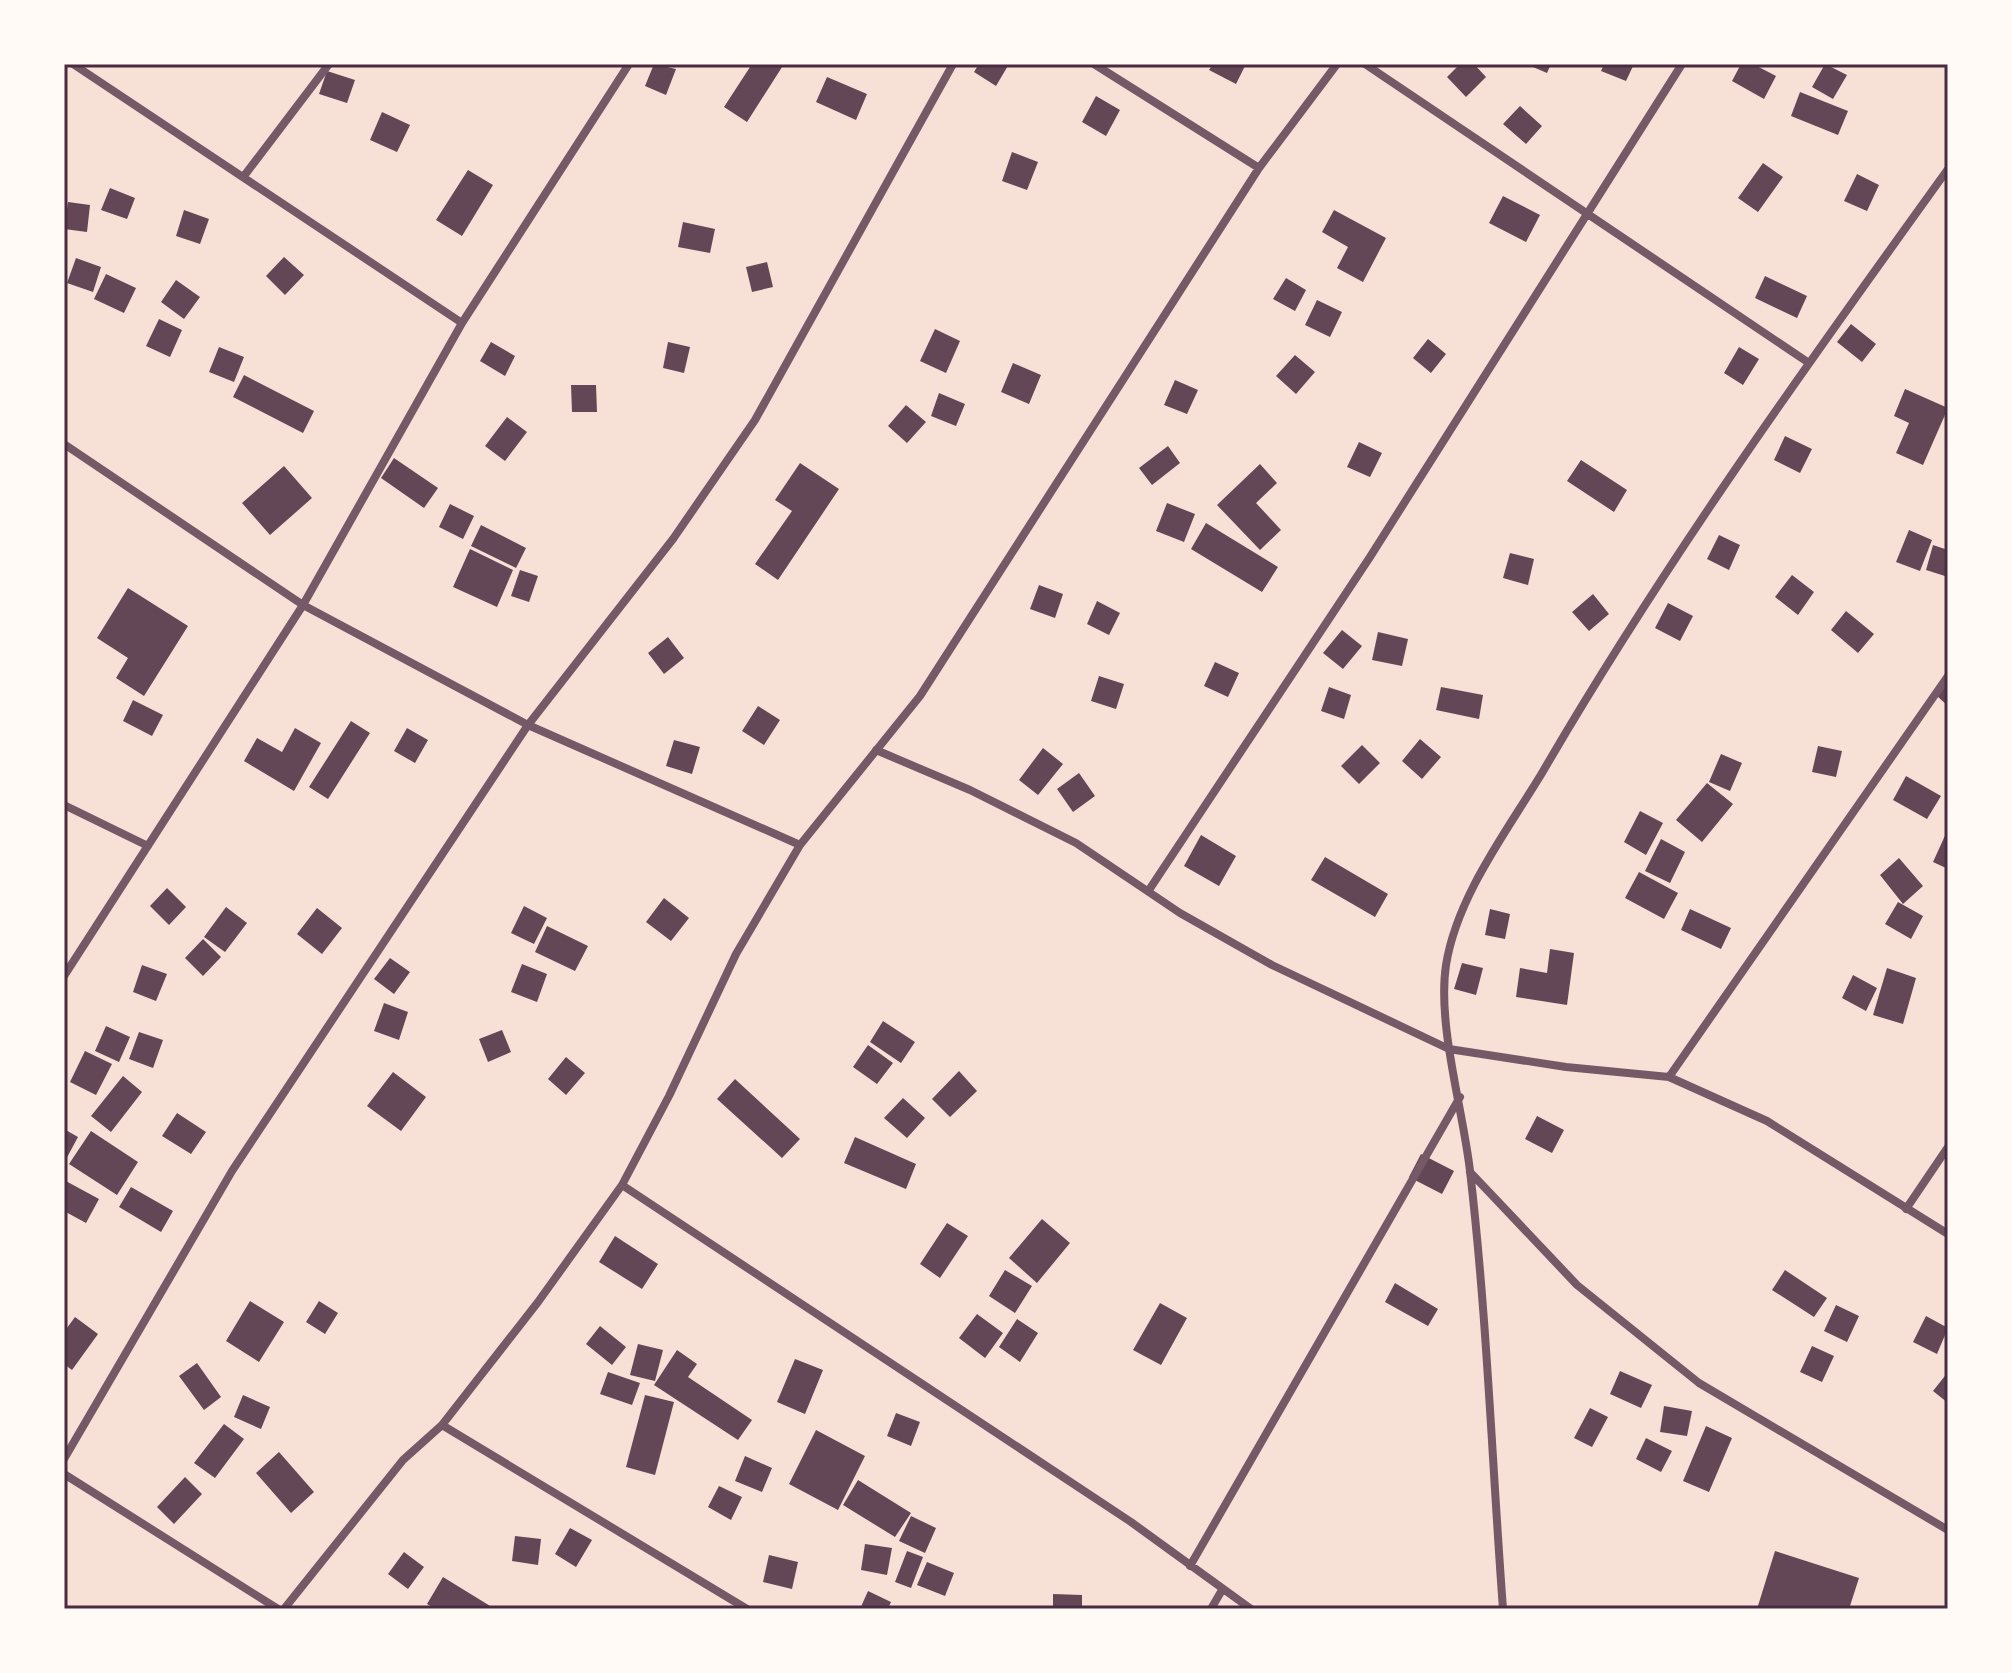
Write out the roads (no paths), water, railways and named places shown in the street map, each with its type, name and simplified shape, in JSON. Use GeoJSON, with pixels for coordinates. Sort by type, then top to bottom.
{"type":"FeatureCollection","features":[{"type":"Feature","properties":{"kind":"street"},"geometry":{"type":"LineString","coordinates":[[73,64],[462,323]]}},
{"type":"Feature","properties":{"kind":"street"},"geometry":{"type":"LineString","coordinates":[[244,176],[329,64]]}},
{"type":"Feature","properties":{"kind":"street"},"geometry":{"type":"LineString","coordinates":[[64,976],[303,605],[462,323],[629,64]]}},
{"type":"Feature","properties":{"kind":"street"},"geometry":{"type":"LineString","coordinates":[[64,1459],[232,1171],[528,725],[673,539],[755,420],[953,64]]}},
{"type":"Feature","properties":{"kind":"street"},"geometry":{"type":"LineString","coordinates":[[1094,64],[1259,168]]}},
{"type":"Feature","properties":{"kind":"street"},"geometry":{"type":"LineString","coordinates":[[64,1474],[281,1609],[403,1460],[442,1425],[538,1302],[622,1185],[669,1096],[736,954],[800,845],[920,696],[1259,168],[1337,64]]}},
{"type":"Feature","properties":{"kind":"street"},"geometry":{"type":"LineString","coordinates":[[1365,64],[1809,363]]}},
{"type":"Feature","properties":{"kind":"street"},"geometry":{"type":"LineString","coordinates":[[1149,890],[1370,557],[1682,64]]}},
{"type":"Feature","properties":{"kind":"street"},"geometry":{"type":"LineString","coordinates":[[1503,1609],[1487,1352],[1470,1171],[1460,1097],[1449,1049],[1445,970],[1452,937],[1481,877],[1617,645],[1809,363],[1948,169]]}},
{"type":"Feature","properties":{"kind":"street"},"geometry":{"type":"LineString","coordinates":[[64,444],[303,605],[528,725],[800,845]]}},
{"type":"Feature","properties":{"kind":"street"},"geometry":{"type":"LineString","coordinates":[[1669,1077],[1948,676]]}},
{"type":"Feature","properties":{"kind":"street"},"geometry":{"type":"LineString","coordinates":[[876,750],[970,790],[1076,843],[1180,913],[1272,965],[1449,1049],[1566,1067],[1669,1077],[1767,1121],[1948,1234]]}},
{"type":"Feature","properties":{"kind":"street"},"geometry":{"type":"LineString","coordinates":[[64,805],[148,846]]}},
{"type":"Feature","properties":{"kind":"street"},"geometry":{"type":"LineString","coordinates":[[1190,1566],[1460,1097]]}},
{"type":"Feature","properties":{"kind":"street"},"geometry":{"type":"LineString","coordinates":[[1906,1209],[1948,1147]]}},
{"type":"Feature","properties":{"kind":"street"},"geometry":{"type":"LineString","coordinates":[[1470,1171],[1577,1285],[1699,1383],[1948,1530]]}},
{"type":"Feature","properties":{"kind":"street"},"geometry":{"type":"LineString","coordinates":[[622,1185],[1118,1514],[1251,1609]]}},
{"type":"Feature","properties":{"kind":"street"},"geometry":{"type":"LineString","coordinates":[[442,1425],[747,1609]]}},
{"type":"Feature","properties":{"kind":"street"},"geometry":{"type":"LineString","coordinates":[[1211,1609],[1222,1590]]}}]}
